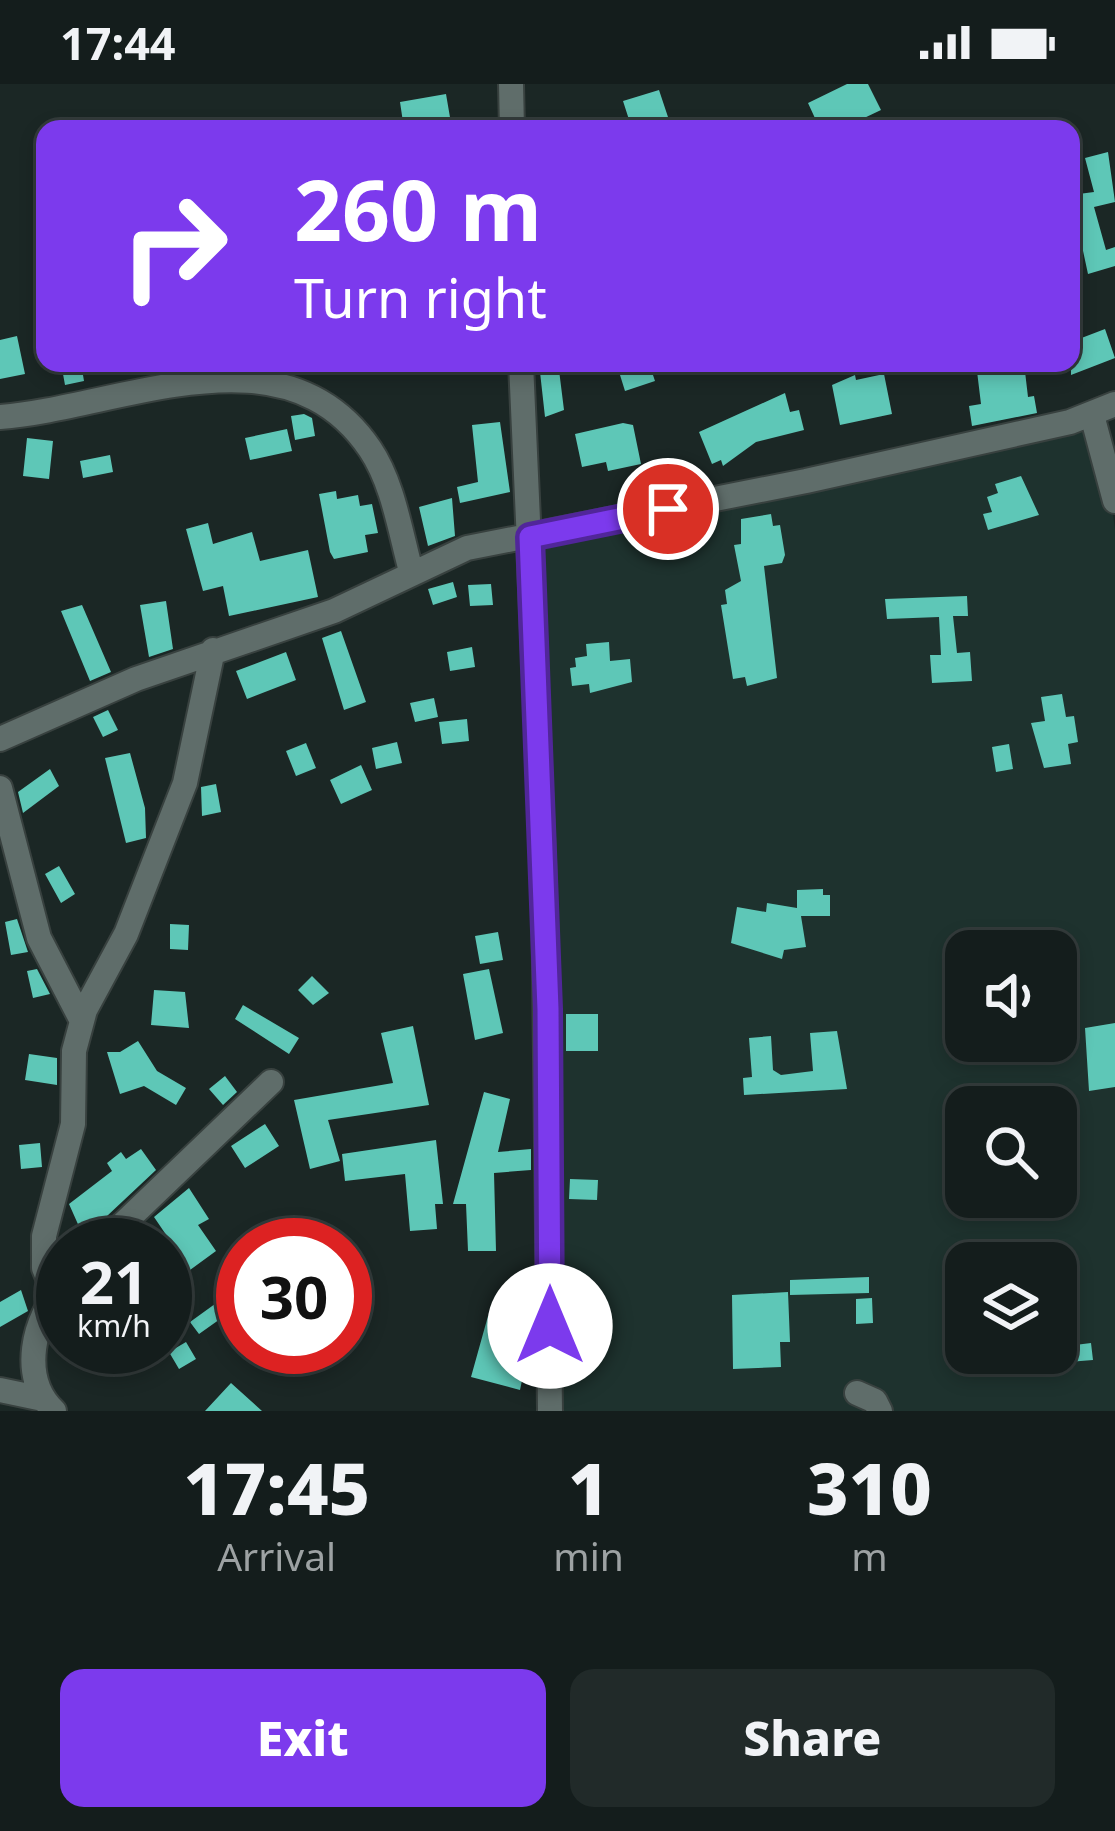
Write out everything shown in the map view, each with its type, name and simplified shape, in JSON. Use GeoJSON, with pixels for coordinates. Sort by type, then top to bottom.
{"type":"FeatureCollection","features":[{"type":"Feature","properties":{"kind":"street"},"geometry":{"type":"LineString","coordinates":[[511,84],[512,120]]}},
{"type":"Feature","properties":{"kind":"street"},"geometry":{"type":"LineString","coordinates":[[521,372],[548,1009],[550,1411]]}},
{"type":"Feature","properties":{"kind":"street"},"geometry":{"type":"LineString","coordinates":[[0,417],[223,376],[291,388],[345,422],[370,449],[411,571]]}},
{"type":"Feature","properties":{"kind":"street"},"geometry":{"type":"LineString","coordinates":[[0,740],[213,650],[334,611],[467,548],[806,481],[1103,410],[1115,501]]}},
{"type":"Feature","properties":{"kind":"street"},"geometry":{"type":"LineString","coordinates":[[49,1218],[74,1124],[72,1066],[82,1021],[126,934],[185,783],[213,650]]}},
{"type":"Feature","properties":{"kind":"street"},"geometry":{"type":"LineString","coordinates":[[0,788],[39,938],[82,1021]]}},
{"type":"Feature","properties":{"kind":"street"},"geometry":{"type":"LineString","coordinates":[[129,1218],[271,1082]]}},
{"type":"Feature","properties":{"kind":"street"},"geometry":{"type":"LineString","coordinates":[[11,1398],[49,1405],[39,1374]]}},
{"type":"Feature","properties":{"kind":"street"},"geometry":{"type":"LineString","coordinates":[[856,1393],[875,1401],[880,1411]]}},
{"type":"Feature","properties":{"kind":"shaded area"},"geometry":{"type":"Polygon","coordinates":[[[1100,419],[1115,529],[1115,1411],[547,1411],[535,544],[1100,419]]]}},
{"type":"Feature","properties":{"kind":"building"},"geometry":{"type":"Polygon","coordinates":[[[847,84],[868,84],[881,110],[860,120],[816,120],[808,103],[847,84]]]}},
{"type":"Feature","properties":{"kind":"building"},"geometry":{"type":"Polygon","coordinates":[[[659,90],[669,120],[629,120],[623,101],[659,90]]]}},
{"type":"Feature","properties":{"kind":"building"},"geometry":{"type":"Polygon","coordinates":[[[446,94],[450,120],[403,120],[400,102],[446,94]]]}},
{"type":"Feature","properties":{"kind":"building"},"geometry":{"type":"Polygon","coordinates":[[[1108,152],[1115,202],[1094,207],[1106,250],[1115,247],[1115,266],[1088,274],[1080,237],[1080,194],[1094,192],[1085,158],[1108,152]]]}},
{"type":"Feature","properties":{"kind":"building"},"geometry":{"type":"Polygon","coordinates":[[[1105,329],[1115,358],[1080,372],[1080,339],[1105,329]]]}},
{"type":"Feature","properties":{"kind":"building"},"geometry":{"type":"Polygon","coordinates":[[[17,336],[25,374],[0,379],[0,340],[17,336]]]}},
{"type":"Feature","properties":{"kind":"building"},"geometry":{"type":"Polygon","coordinates":[[[63,372],[82,372],[84,381],[65,385],[63,372]]]}},
{"type":"Feature","properties":{"kind":"building"},"geometry":{"type":"Polygon","coordinates":[[[540,372],[559,372],[564,410],[545,417],[540,372]]]}},
{"type":"Feature","properties":{"kind":"building"},"geometry":{"type":"Polygon","coordinates":[[[652,372],[655,381],[625,391],[620,375],[652,372]]]}},
{"type":"Feature","properties":{"kind":"building"},"geometry":{"type":"Polygon","coordinates":[[[977,372],[1025,372],[1028,397],[1034,396],[1037,413],[972,426],[969,406],[981,404],[977,372]]]}},
{"type":"Feature","properties":{"kind":"building"},"geometry":{"type":"Polygon","coordinates":[[[884,374],[892,414],[840,425],[832,385],[855,375],[856,380],[884,374]]]}},
{"type":"Feature","properties":{"kind":"building"},"geometry":{"type":"Polygon","coordinates":[[[785,393],[790,412],[799,410],[804,430],[756,442],[723,466],[721,460],[712,464],[699,432],[785,393]]]}},
{"type":"Feature","properties":{"kind":"building"},"geometry":{"type":"Polygon","coordinates":[[[291,416],[312,418],[315,436],[295,440],[291,416]]]}},
{"type":"Feature","properties":{"kind":"building"},"geometry":{"type":"Polygon","coordinates":[[[500,422],[510,492],[460,503],[457,487],[478,482],[472,425],[500,422]]]}},
{"type":"Feature","properties":{"kind":"building"},"geometry":{"type":"Polygon","coordinates":[[[633,425],[641,464],[608,471],[606,462],[582,467],[575,434],[633,425]]]}},
{"type":"Feature","properties":{"kind":"building"},"geometry":{"type":"Polygon","coordinates":[[[287,429],[292,451],[250,460],[245,438],[287,429]]]}},
{"type":"Feature","properties":{"kind":"building"},"geometry":{"type":"Polygon","coordinates":[[[27,438],[53,441],[49,479],[23,476],[27,438]]]}},
{"type":"Feature","properties":{"kind":"building"},"geometry":{"type":"Polygon","coordinates":[[[110,455],[113,472],[83,478],[80,461],[110,455]]]}},
{"type":"Feature","properties":{"kind":"building"},"geometry":{"type":"Polygon","coordinates":[[[664,460],[668,481],[648,485],[644,464],[664,460]]]}},
{"type":"Feature","properties":{"kind":"building"},"geometry":{"type":"Polygon","coordinates":[[[1021,476],[1039,515],[988,530],[983,514],[992,512],[987,497],[998,493],[995,484],[1021,476]]]}},
{"type":"Feature","properties":{"kind":"building"},"geometry":{"type":"Polygon","coordinates":[[[336,491],[337,499],[358,495],[360,506],[372,504],[378,533],[365,535],[368,552],[334,559],[330,552],[319,494],[336,491]]]}},
{"type":"Feature","properties":{"kind":"building"},"geometry":{"type":"Polygon","coordinates":[[[452,498],[455,536],[428,546],[419,507],[452,498]]]}},
{"type":"Feature","properties":{"kind":"building"},"geometry":{"type":"Polygon","coordinates":[[[771,514],[773,526],[780,525],[785,555],[782,563],[764,566],[777,678],[747,686],[745,677],[733,679],[721,605],[727,604],[725,590],[741,581],[734,545],[741,544],[741,519],[771,514]]]}},
{"type":"Feature","properties":{"kind":"building"},"geometry":{"type":"Polygon","coordinates":[[[208,523],[213,544],[252,532],[260,561],[308,550],[318,597],[229,616],[223,586],[203,591],[186,529],[208,523]]]}},
{"type":"Feature","properties":{"kind":"building"},"geometry":{"type":"Polygon","coordinates":[[[453,582],[457,597],[433,605],[428,589],[453,582]]]}},
{"type":"Feature","properties":{"kind":"building"},"geometry":{"type":"Polygon","coordinates":[[[491,584],[493,605],[470,606],[468,585],[491,584]]]}},
{"type":"Feature","properties":{"kind":"building"},"geometry":{"type":"Polygon","coordinates":[[[967,596],[968,616],[953,616],[957,653],[970,652],[972,681],[932,683],[930,655],[941,655],[939,617],[887,619],[885,599],[967,596]]]}},
{"type":"Feature","properties":{"kind":"building"},"geometry":{"type":"Polygon","coordinates":[[[166,601],[173,649],[149,657],[140,605],[166,601]]]}},
{"type":"Feature","properties":{"kind":"building"},"geometry":{"type":"Polygon","coordinates":[[[82,605],[111,672],[90,681],[61,611],[82,605]]]}},
{"type":"Feature","properties":{"kind":"building"},"geometry":{"type":"Polygon","coordinates":[[[341,631],[366,702],[344,710],[322,638],[341,631]]]}},
{"type":"Feature","properties":{"kind":"building"},"geometry":{"type":"Polygon","coordinates":[[[609,642],[610,661],[630,659],[632,682],[590,693],[589,684],[572,686],[570,668],[576,667],[575,658],[587,656],[586,644],[609,642]]]}},
{"type":"Feature","properties":{"kind":"building"},"geometry":{"type":"Polygon","coordinates":[[[472,647],[475,667],[450,671],[447,652],[472,647]]]}},
{"type":"Feature","properties":{"kind":"building"},"geometry":{"type":"Polygon","coordinates":[[[286,652],[296,680],[247,699],[236,671],[286,652]]]}},
{"type":"Feature","properties":{"kind":"building"},"geometry":{"type":"Polygon","coordinates":[[[1062,694],[1066,717],[1074,716],[1078,742],[1068,744],[1071,764],[1044,768],[1031,723],[1045,721],[1041,697],[1062,694]]]}},
{"type":"Feature","properties":{"kind":"building"},"geometry":{"type":"Polygon","coordinates":[[[434,698],[438,717],[415,722],[410,703],[434,698]]]}},
{"type":"Feature","properties":{"kind":"building"},"geometry":{"type":"Polygon","coordinates":[[[108,710],[118,730],[103,737],[93,717],[108,710]]]}},
{"type":"Feature","properties":{"kind":"building"},"geometry":{"type":"Polygon","coordinates":[[[467,719],[469,741],[442,744],[439,722],[467,719]]]}},
{"type":"Feature","properties":{"kind":"building"},"geometry":{"type":"Polygon","coordinates":[[[397,742],[402,763],[376,769],[372,748],[397,742]]]}},
{"type":"Feature","properties":{"kind":"building"},"geometry":{"type":"Polygon","coordinates":[[[306,743],[316,768],[296,776],[286,751],[306,743]]]}},
{"type":"Feature","properties":{"kind":"building"},"geometry":{"type":"Polygon","coordinates":[[[1009,744],[1013,769],[996,772],[992,747],[1009,744]]]}},
{"type":"Feature","properties":{"kind":"building"},"geometry":{"type":"Polygon","coordinates":[[[130,753],[145,808],[146,838],[126,843],[105,758],[130,753]]]}},
{"type":"Feature","properties":{"kind":"building"},"geometry":{"type":"Polygon","coordinates":[[[361,765],[372,790],[341,804],[330,780],[361,765]]]}},
{"type":"Feature","properties":{"kind":"building"},"geometry":{"type":"Polygon","coordinates":[[[50,769],[59,786],[23,813],[18,792],[50,769]]]}},
{"type":"Feature","properties":{"kind":"building"},"geometry":{"type":"Polygon","coordinates":[[[216,784],[221,812],[202,816],[201,787],[216,784]]]}},
{"type":"Feature","properties":{"kind":"building"},"geometry":{"type":"Polygon","coordinates":[[[59,866],[75,894],[61,903],[45,874],[59,866]]]}},
{"type":"Feature","properties":{"kind":"building"},"geometry":{"type":"Polygon","coordinates":[[[823,889],[823,895],[830,895],[830,916],[801,916],[806,947],[784,950],[782,959],[731,943],[737,907],[766,912],[767,903],[797,908],[797,890],[823,889]]]}},
{"type":"Feature","properties":{"kind":"building"},"geometry":{"type":"Polygon","coordinates":[[[17,919],[28,952],[11,955],[5,922],[17,919]]]}},
{"type":"Feature","properties":{"kind":"building"},"geometry":{"type":"Polygon","coordinates":[[[170,924],[189,925],[188,950],[170,949],[170,924]]]}},
{"type":"Feature","properties":{"kind":"building"},"geometry":{"type":"Polygon","coordinates":[[[498,932],[503,960],[480,964],[475,936],[498,932]]]}},
{"type":"Feature","properties":{"kind":"building"},"geometry":{"type":"Polygon","coordinates":[[[37,969],[50,994],[33,998],[27,971],[37,969]]]}},
{"type":"Feature","properties":{"kind":"building"},"geometry":{"type":"Polygon","coordinates":[[[489,969],[503,1033],[475,1040],[463,974],[489,969]]]}},
{"type":"Feature","properties":{"kind":"building"},"geometry":{"type":"Polygon","coordinates":[[[312,976],[329,993],[313,1005],[298,990],[312,976]]]}},
{"type":"Feature","properties":{"kind":"building"},"geometry":{"type":"Polygon","coordinates":[[[154,990],[185,992],[189,1028],[151,1025],[154,990]]]}},
{"type":"Feature","properties":{"kind":"building"},"geometry":{"type":"Polygon","coordinates":[[[243,1005],[299,1038],[289,1054],[235,1019],[243,1005]]]}},
{"type":"Feature","properties":{"kind":"building"},"geometry":{"type":"Polygon","coordinates":[[[566,1014],[598,1014],[598,1051],[566,1051],[566,1014]]]}},
{"type":"Feature","properties":{"kind":"building"},"geometry":{"type":"Polygon","coordinates":[[[1115,1023],[1115,1087],[1089,1091],[1085,1028],[1115,1023]]]}},
{"type":"Feature","properties":{"kind":"building"},"geometry":{"type":"Polygon","coordinates":[[[413,1026],[429,1105],[328,1120],[340,1161],[310,1169],[294,1100],[393,1083],[381,1033],[413,1026]]]}},
{"type":"Feature","properties":{"kind":"building"},"geometry":{"type":"Polygon","coordinates":[[[837,1031],[847,1089],[744,1095],[743,1078],[752,1077],[749,1038],[771,1036],[773,1070],[781,1075],[813,1071],[810,1033],[837,1031]]]}},
{"type":"Feature","properties":{"kind":"building"},"geometry":{"type":"Polygon","coordinates":[[[138,1041],[157,1071],[186,1088],[176,1105],[144,1086],[120,1094],[107,1052],[120,1052],[138,1041]]]}},
{"type":"Feature","properties":{"kind":"building"},"geometry":{"type":"Polygon","coordinates":[[[29,1054],[57,1058],[57,1085],[25,1080],[29,1054]]]}},
{"type":"Feature","properties":{"kind":"building"},"geometry":{"type":"Polygon","coordinates":[[[225,1076],[237,1092],[223,1105],[209,1089],[225,1076]]]}},
{"type":"Feature","properties":{"kind":"building"},"geometry":{"type":"Polygon","coordinates":[[[484,1092],[510,1099],[498,1152],[531,1149],[531,1170],[494,1173],[496,1251],[468,1251],[466,1204],[453,1204],[484,1092]]]}},
{"type":"Feature","properties":{"kind":"building"},"geometry":{"type":"Polygon","coordinates":[[[265,1124],[279,1146],[245,1168],[231,1146],[265,1124]]]}},
{"type":"Feature","properties":{"kind":"building"},"geometry":{"type":"Polygon","coordinates":[[[436,1140],[443,1204],[435,1204],[437,1229],[410,1231],[405,1174],[345,1181],[342,1154],[436,1140]]]}},
{"type":"Feature","properties":{"kind":"building"},"geometry":{"type":"Polygon","coordinates":[[[40,1143],[42,1167],[21,1169],[19,1145],[40,1143]]]}},
{"type":"Feature","properties":{"kind":"building"},"geometry":{"type":"Polygon","coordinates":[[[141,1149],[156,1170],[107,1216],[75,1218],[69,1204],[112,1171],[107,1163],[121,1152],[126,1159],[141,1149]]]}},
{"type":"Feature","properties":{"kind":"building"},"geometry":{"type":"Polygon","coordinates":[[[570,1179],[598,1180],[597,1200],[569,1199],[570,1179]]]}},
{"type":"Feature","properties":{"kind":"building"},"geometry":{"type":"Polygon","coordinates":[[[189,1188],[209,1219],[198,1225],[216,1251],[192,1269],[192,1218],[154,1217],[189,1188]]]}},
{"type":"Feature","properties":{"kind":"building"},"geometry":{"type":"Polygon","coordinates":[[[869,1277],[869,1293],[790,1295],[790,1280],[869,1277]]]}},
{"type":"Feature","properties":{"kind":"building"},"geometry":{"type":"Polygon","coordinates":[[[21,1290],[28,1311],[0,1327],[0,1302],[21,1290]]]}},
{"type":"Feature","properties":{"kind":"building"},"geometry":{"type":"Polygon","coordinates":[[[788,1292],[790,1342],[780,1342],[781,1367],[733,1369],[732,1295],[788,1292]]]}},
{"type":"Feature","properties":{"kind":"building"},"geometry":{"type":"Polygon","coordinates":[[[501,1294],[527,1301],[520,1324],[533,1328],[520,1390],[471,1377],[488,1316],[494,1317],[501,1294]]]}},
{"type":"Feature","properties":{"kind":"building"},"geometry":{"type":"Polygon","coordinates":[[[872,1298],[873,1323],[856,1324],[856,1299],[872,1298]]]}},
{"type":"Feature","properties":{"kind":"building"},"geometry":{"type":"Polygon","coordinates":[[[216,1303],[216,1322],[199,1334],[192,1321],[216,1303]]]}},
{"type":"Feature","properties":{"kind":"building"},"geometry":{"type":"Polygon","coordinates":[[[1091,1343],[1093,1360],[1077,1361],[1077,1345],[1091,1343]]]}},
{"type":"Feature","properties":{"kind":"building"},"geometry":{"type":"Polygon","coordinates":[[[231,1383],[262,1411],[205,1411],[231,1383]]]}},
{"type":"Feature","properties":{"kind":"route"},"geometry":{"type":"LineString","coordinates":[[550,1326],[548,1009],[530,537],[668,509]]}}]}
